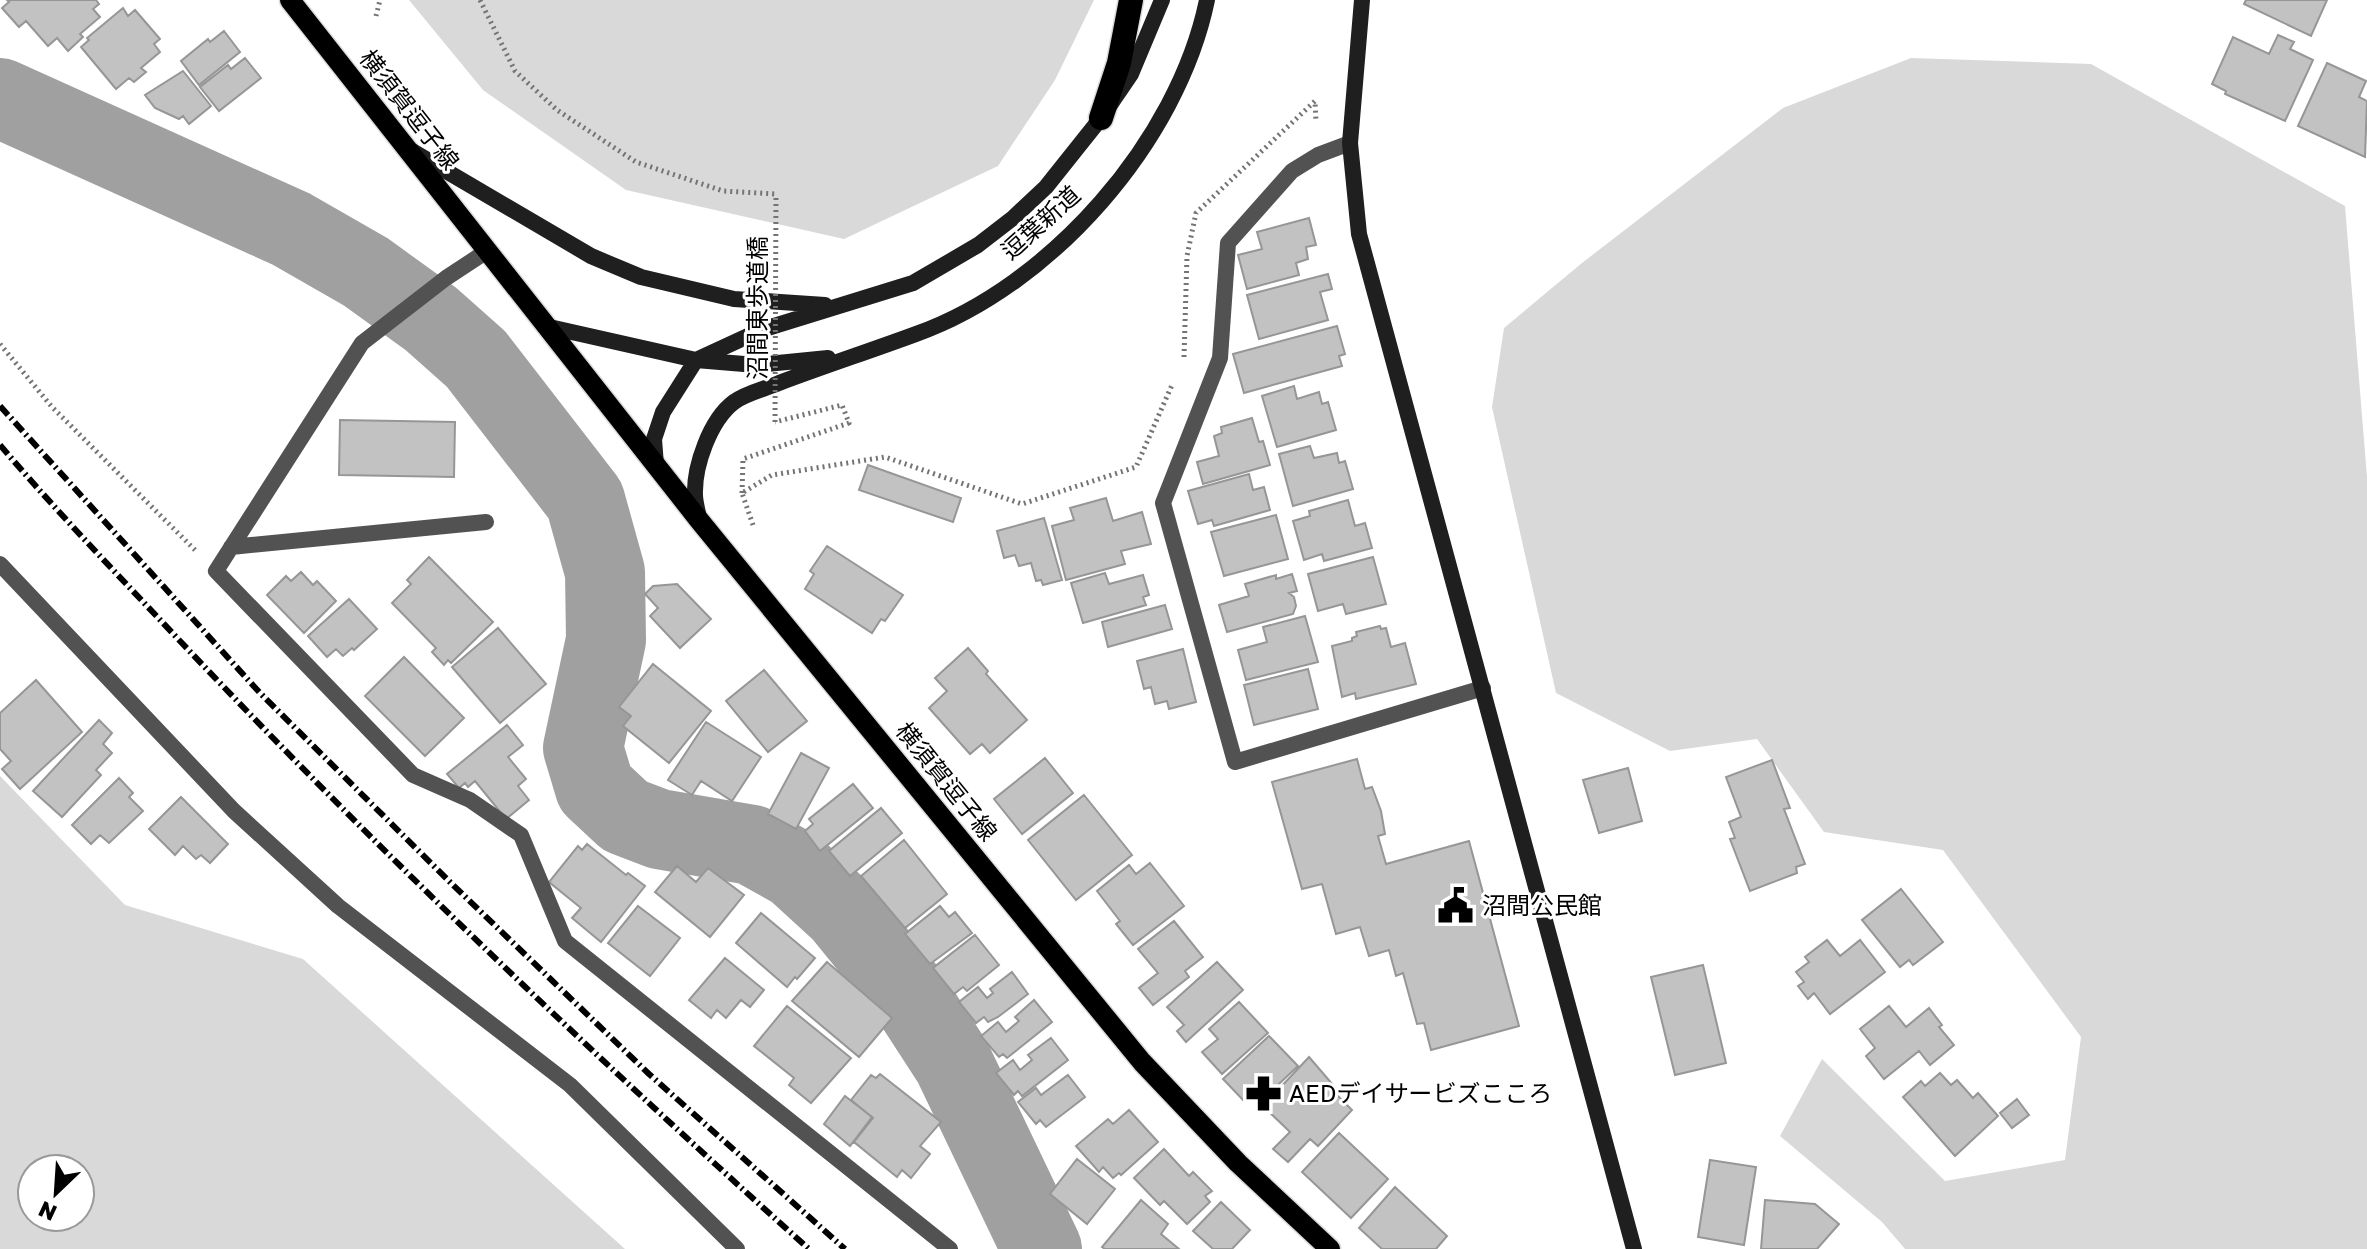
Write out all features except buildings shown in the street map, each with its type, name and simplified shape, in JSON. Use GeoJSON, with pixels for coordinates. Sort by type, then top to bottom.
{"type":"FeatureCollection","features":[{"type":"Feature","properties":{"kind":"highway"},"geometry":{"type":"LineString","coordinates":[[1101,118],[1119,63],[1131,0]]}},
{"type":"Feature","properties":{"kind":"main road","name":"横須賀逗子線"},"geometry":{"type":"LineString","coordinates":[[290,0],[699,520],[1142,1062],[1238,1163],[1330,1249]]}},
{"type":"Feature","properties":{"kind":"street","name":"逗葉新道"},"geometry":{"type":"LineString","coordinates":[[696,360],[761,330],[913,283],[978,245],[1013,218],[1046,187],[1101,118],[1131,74],[1162,0]]}},
{"type":"Feature","properties":{"kind":"street","name":"逗葉新道"},"geometry":{"type":"LineString","coordinates":[[849,356],[918,334],[976,308],[1033,267],[1090,216],[1145,144],[1176,90],[1202,26],[1207,0]]}},
{"type":"Feature","properties":{"kind":"street"},"geometry":{"type":"LineString","coordinates":[[1362,0],[1350,143],[1359,234],[1634,1249]]}},
{"type":"Feature","properties":{"kind":"street"},"geometry":{"type":"LineString","coordinates":[[1350,143],[1318,155],[1292,171],[1228,243],[1220,358],[1163,503],[1235,762],[1483,688]]}},
{"type":"Feature","properties":{"kind":"street"},"geometry":{"type":"LineString","coordinates":[[404,146],[591,256],[641,277],[734,299],[835,306]]}},
{"type":"Feature","properties":{"kind":"street"},"geometry":{"type":"LineString","coordinates":[[487,251],[446,278],[362,343],[216,571],[413,775],[470,800],[521,835],[565,941],[950,1249]]}},
{"type":"Feature","properties":{"kind":"street"},"geometry":{"type":"LineString","coordinates":[[545,326],[696,360],[756,365],[849,356]]}},
{"type":"Feature","properties":{"kind":"street"},"geometry":{"type":"LineString","coordinates":[[699,520],[695,494],[699,467],[711,431],[734,401],[849,356]]}},
{"type":"Feature","properties":{"kind":"street"},"geometry":{"type":"LineString","coordinates":[[656,465],[654,439],[663,412],[696,360]]}},
{"type":"Feature","properties":{"kind":"street"},"geometry":{"type":"LineString","coordinates":[[231,547],[486,522]]}},
{"type":"Feature","properties":{"kind":"street"},"geometry":{"type":"LineString","coordinates":[[0,564],[234,811],[338,906],[570,1085],[737,1249]]}},
{"type":"Feature","properties":{"kind":"path"},"geometry":{"type":"LineString","coordinates":[[376,16],[380,0]]}},
{"type":"Feature","properties":{"kind":"path","name":"沼間東歩道橋"},"geometry":{"type":"LineString","coordinates":[[480,0],[515,71],[570,118],[636,162],[723,191],[776,194],[775,422],[842,405],[849,423],[743,459],[742,493]]}},
{"type":"Feature","properties":{"kind":"path"},"geometry":{"type":"LineString","coordinates":[[1179,369],[1185,355],[1187,256],[1196,213],[1315,101],[1318,155]]}},
{"type":"Feature","properties":{"kind":"path"},"geometry":{"type":"LineString","coordinates":[[0,344],[52,407],[216,571]]}},
{"type":"Feature","properties":{"kind":"path"},"geometry":{"type":"LineString","coordinates":[[753,525],[742,493],[772,475],[885,457],[1022,504],[1136,467],[1173,383]]}},
{"type":"Feature","properties":{"kind":"shaded area"},"geometry":{"type":"Polygon","coordinates":[[[409,0],[1094,0],[1055,80],[998,166],[844,239],[626,190],[483,90],[409,0]]]}},
{"type":"Feature","properties":{"kind":"shaded area"},"geometry":{"type":"Polygon","coordinates":[[[1911,58],[2091,64],[2345,206],[2367,477],[2367,1249],[1905,1249],[1882,1222],[1780,1136],[1822,1059],[1945,1181],[2065,1160],[2081,1037],[1943,850],[1824,832],[1757,739],[1670,751],[1556,693],[1492,407],[1504,328],[1582,263],[1783,108],[1911,58]]]}},
{"type":"Feature","properties":{"kind":"shaded area"},"geometry":{"type":"Polygon","coordinates":[[[0,776],[125,905],[303,959],[625,1249],[0,1249],[0,776]]]}},
{"type":"Feature","properties":{"kind":"waterway"},"geometry":{"type":"LineString","coordinates":[[0,98],[291,229],[366,272],[431,319],[476,359],[585,500],[605,572],[606,640],[583,748],[595,788],[625,816],[659,829],[752,845],[795,869],[842,912],[907,992],[953,1063],[1042,1249]]}},
{"type":"Feature","properties":{"kind":"railway"},"geometry":{"type":"LineString","coordinates":[[0,406],[260,693],[649,1074],[845,1249]]}},
{"type":"Feature","properties":{"kind":"railway"},"geometry":{"type":"LineString","coordinates":[[0,445],[66,520],[332,798],[567,1027],[809,1249]]}},
{"type":"Feature","properties":{"kind":"place","name":"沼間公民館"},"geometry":{"type":"Point","coordinates":[1456,906]}},
{"type":"Feature","properties":{"kind":"place","name":"AEDデイサービズこころ"},"geometry":{"type":"Point","coordinates":[1263,1094]}}]}
